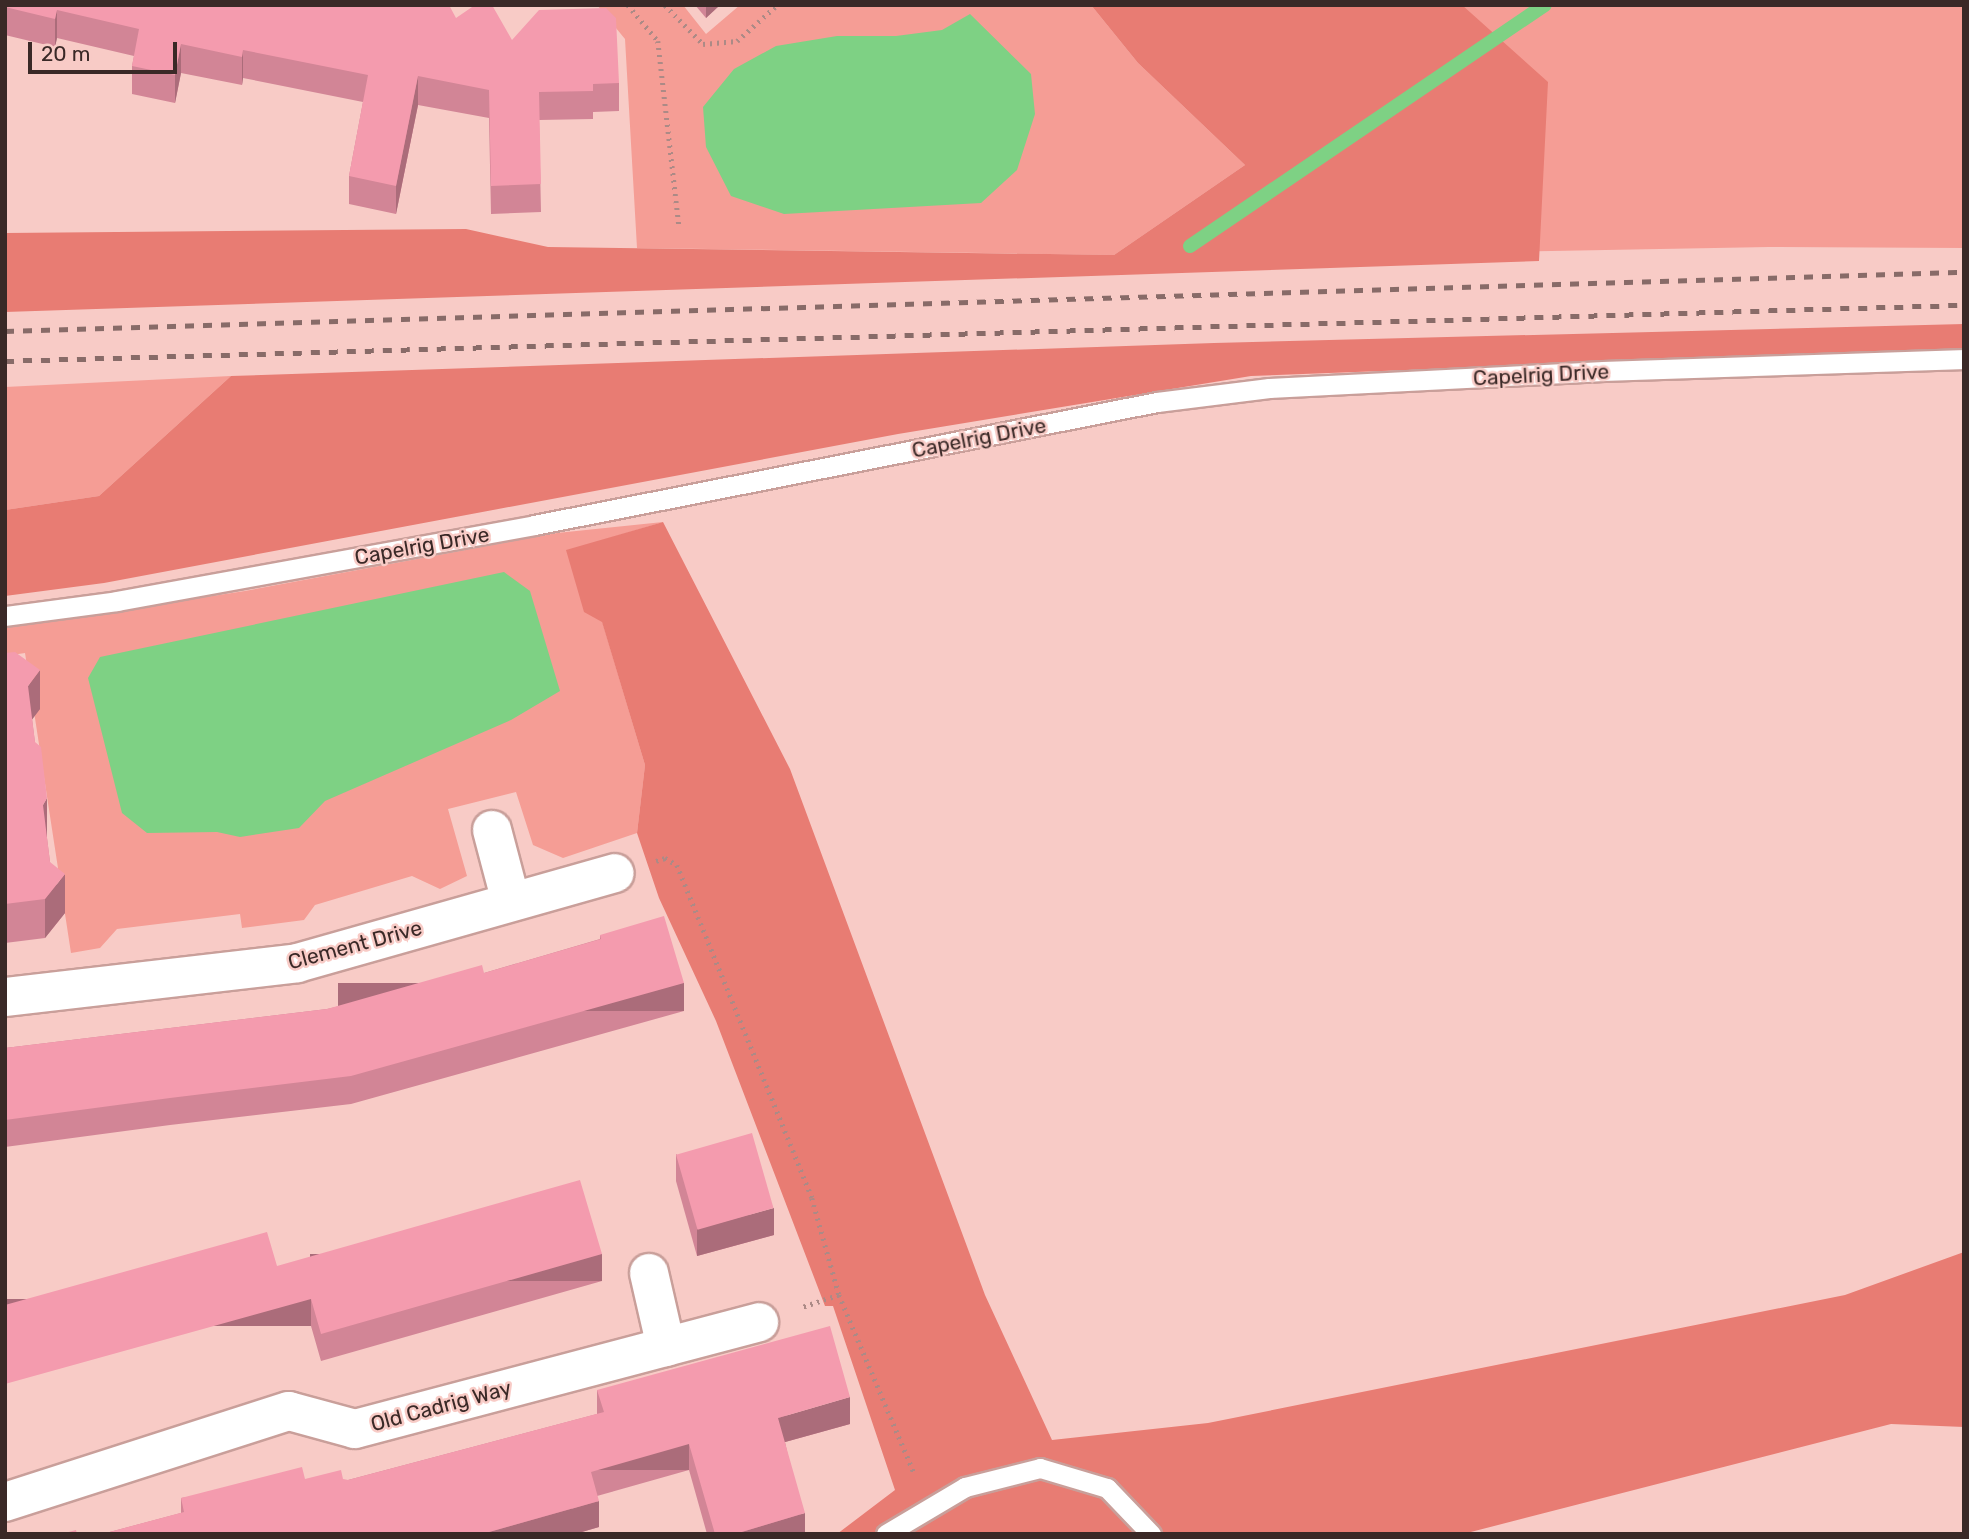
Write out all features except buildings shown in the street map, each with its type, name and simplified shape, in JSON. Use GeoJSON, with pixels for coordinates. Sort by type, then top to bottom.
{"type":"FeatureCollection","features":[{"type":"Feature","properties":{"kind":"street"},"geometry":{"type":"LineString","coordinates":[[492,830],[511,902]]}},
{"type":"Feature","properties":{"kind":"street","name":"Clement Drive"},"geometry":{"type":"LineString","coordinates":[[5,997],[297,963],[615,873]]}},
{"type":"Feature","properties":{"kind":"street"},"geometry":{"type":"LineString","coordinates":[[649,1273],[666,1347]]}},
{"type":"Feature","properties":{"kind":"street","name":"Old Cadrig Way"},"geometry":{"type":"LineString","coordinates":[[5,1502],[289,1411],[355,1429],[759,1322]]}},
{"type":"Feature","properties":{"kind":"lane","name":"Capelrig Drive"},"geometry":{"type":"LineString","coordinates":[[5,616],[117,601],[547,523],[1157,402],[1269,388],[1604,371],[1964,359]]}},
{"type":"Feature","properties":{"kind":"lane"},"geometry":{"type":"LineString","coordinates":[[886,1534],[965,1487],[1040,1468],[1107,1488],[1151,1534]]}},
{"type":"Feature","properties":{"kind":"path"},"geometry":{"type":"LineString","coordinates":[[628,5],[658,41],[679,226]]}},
{"type":"Feature","properties":{"kind":"path"},"geometry":{"type":"LineString","coordinates":[[665,5],[703,44],[737,41],[777,5]]}},
{"type":"Feature","properties":{"kind":"path"},"geometry":{"type":"LineString","coordinates":[[677,865],[812,1199],[839,1295],[930,1507]]}},
{"type":"Feature","properties":{"kind":"path"},"geometry":{"type":"LineString","coordinates":[[759,1322],[839,1295]]}},
{"type":"Feature","properties":{"kind":"shaded area"},"geometry":{"type":"Polygon","coordinates":[[[597,5],[683,5],[706,34],[740,5],[1091,5],[1138,63],[1245,165],[1114,255],[637,248],[625,39],[597,5]]]}},
{"type":"Feature","properties":{"kind":"shaded area"},"geometry":{"type":"Polygon","coordinates":[[[1091,5],[1462,5],[1548,82],[1539,261],[5,312],[5,233],[466,229],[548,247],[1114,255],[1245,165],[1138,63],[1091,5]]]}},
{"type":"Feature","properties":{"kind":"shaded area"},"geometry":{"type":"Polygon","coordinates":[[[1227,5],[1964,5],[1964,248],[1769,247],[1433,253],[1227,5]]]}},
{"type":"Feature","properties":{"kind":"shaded area"},"geometry":{"type":"Polygon","coordinates":[[[970,14],[1031,74],[1035,114],[1017,170],[981,203],[784,214],[731,196],[706,147],[703,107],[734,69],[776,46],[837,36],[896,36],[942,30],[970,14]]]}},
{"type":"Feature","properties":{"kind":"shaded area"},"geometry":{"type":"Polygon","coordinates":[[[1964,324],[1964,349],[1251,376],[898,434],[104,583],[5,596],[5,510],[99,496],[231,376],[1214,343],[1964,324]]]}},
{"type":"Feature","properties":{"kind":"shaded area"},"geometry":{"type":"Polygon","coordinates":[[[231,376],[99,496],[5,510],[5,387],[231,376]]]}},
{"type":"Feature","properties":{"kind":"shaded area"},"geometry":{"type":"Polygon","coordinates":[[[663,522],[567,551],[602,621],[645,765],[637,833],[563,858],[533,845],[516,792],[448,809],[467,876],[440,889],[412,876],[315,905],[304,920],[242,928],[240,914],[117,929],[100,948],[71,953],[25,653],[5,656],[5,628],[245,591],[557,533],[663,522]]]}},
{"type":"Feature","properties":{"kind":"shaded area"},"geometry":{"type":"Polygon","coordinates":[[[663,522],[790,769],[985,1295],[1052,1440],[1208,1423],[1845,1295],[1964,1252],[1964,1427],[1891,1424],[1463,1534],[837,1534],[895,1490],[833,1306],[825,1306],[716,1021],[659,898],[637,833],[645,765],[602,622],[584,612],[566,550],[663,522]]]}},
{"type":"Feature","properties":{"kind":"shaded area"},"geometry":{"type":"Polygon","coordinates":[[[504,572],[530,591],[560,691],[511,720],[325,801],[299,828],[240,837],[217,832],[147,833],[122,813],[88,678],[100,657],[504,572]]]}},
{"type":"Feature","properties":{"kind":"waterway"},"geometry":{"type":"LineString","coordinates":[[1190,246],[1545,5]]}},
{"type":"Feature","properties":{"kind":"railway"},"geometry":{"type":"LineString","coordinates":[[5,331],[1964,272]]}},
{"type":"Feature","properties":{"kind":"railway"},"geometry":{"type":"LineString","coordinates":[[5,361],[1964,305]]}}]}
